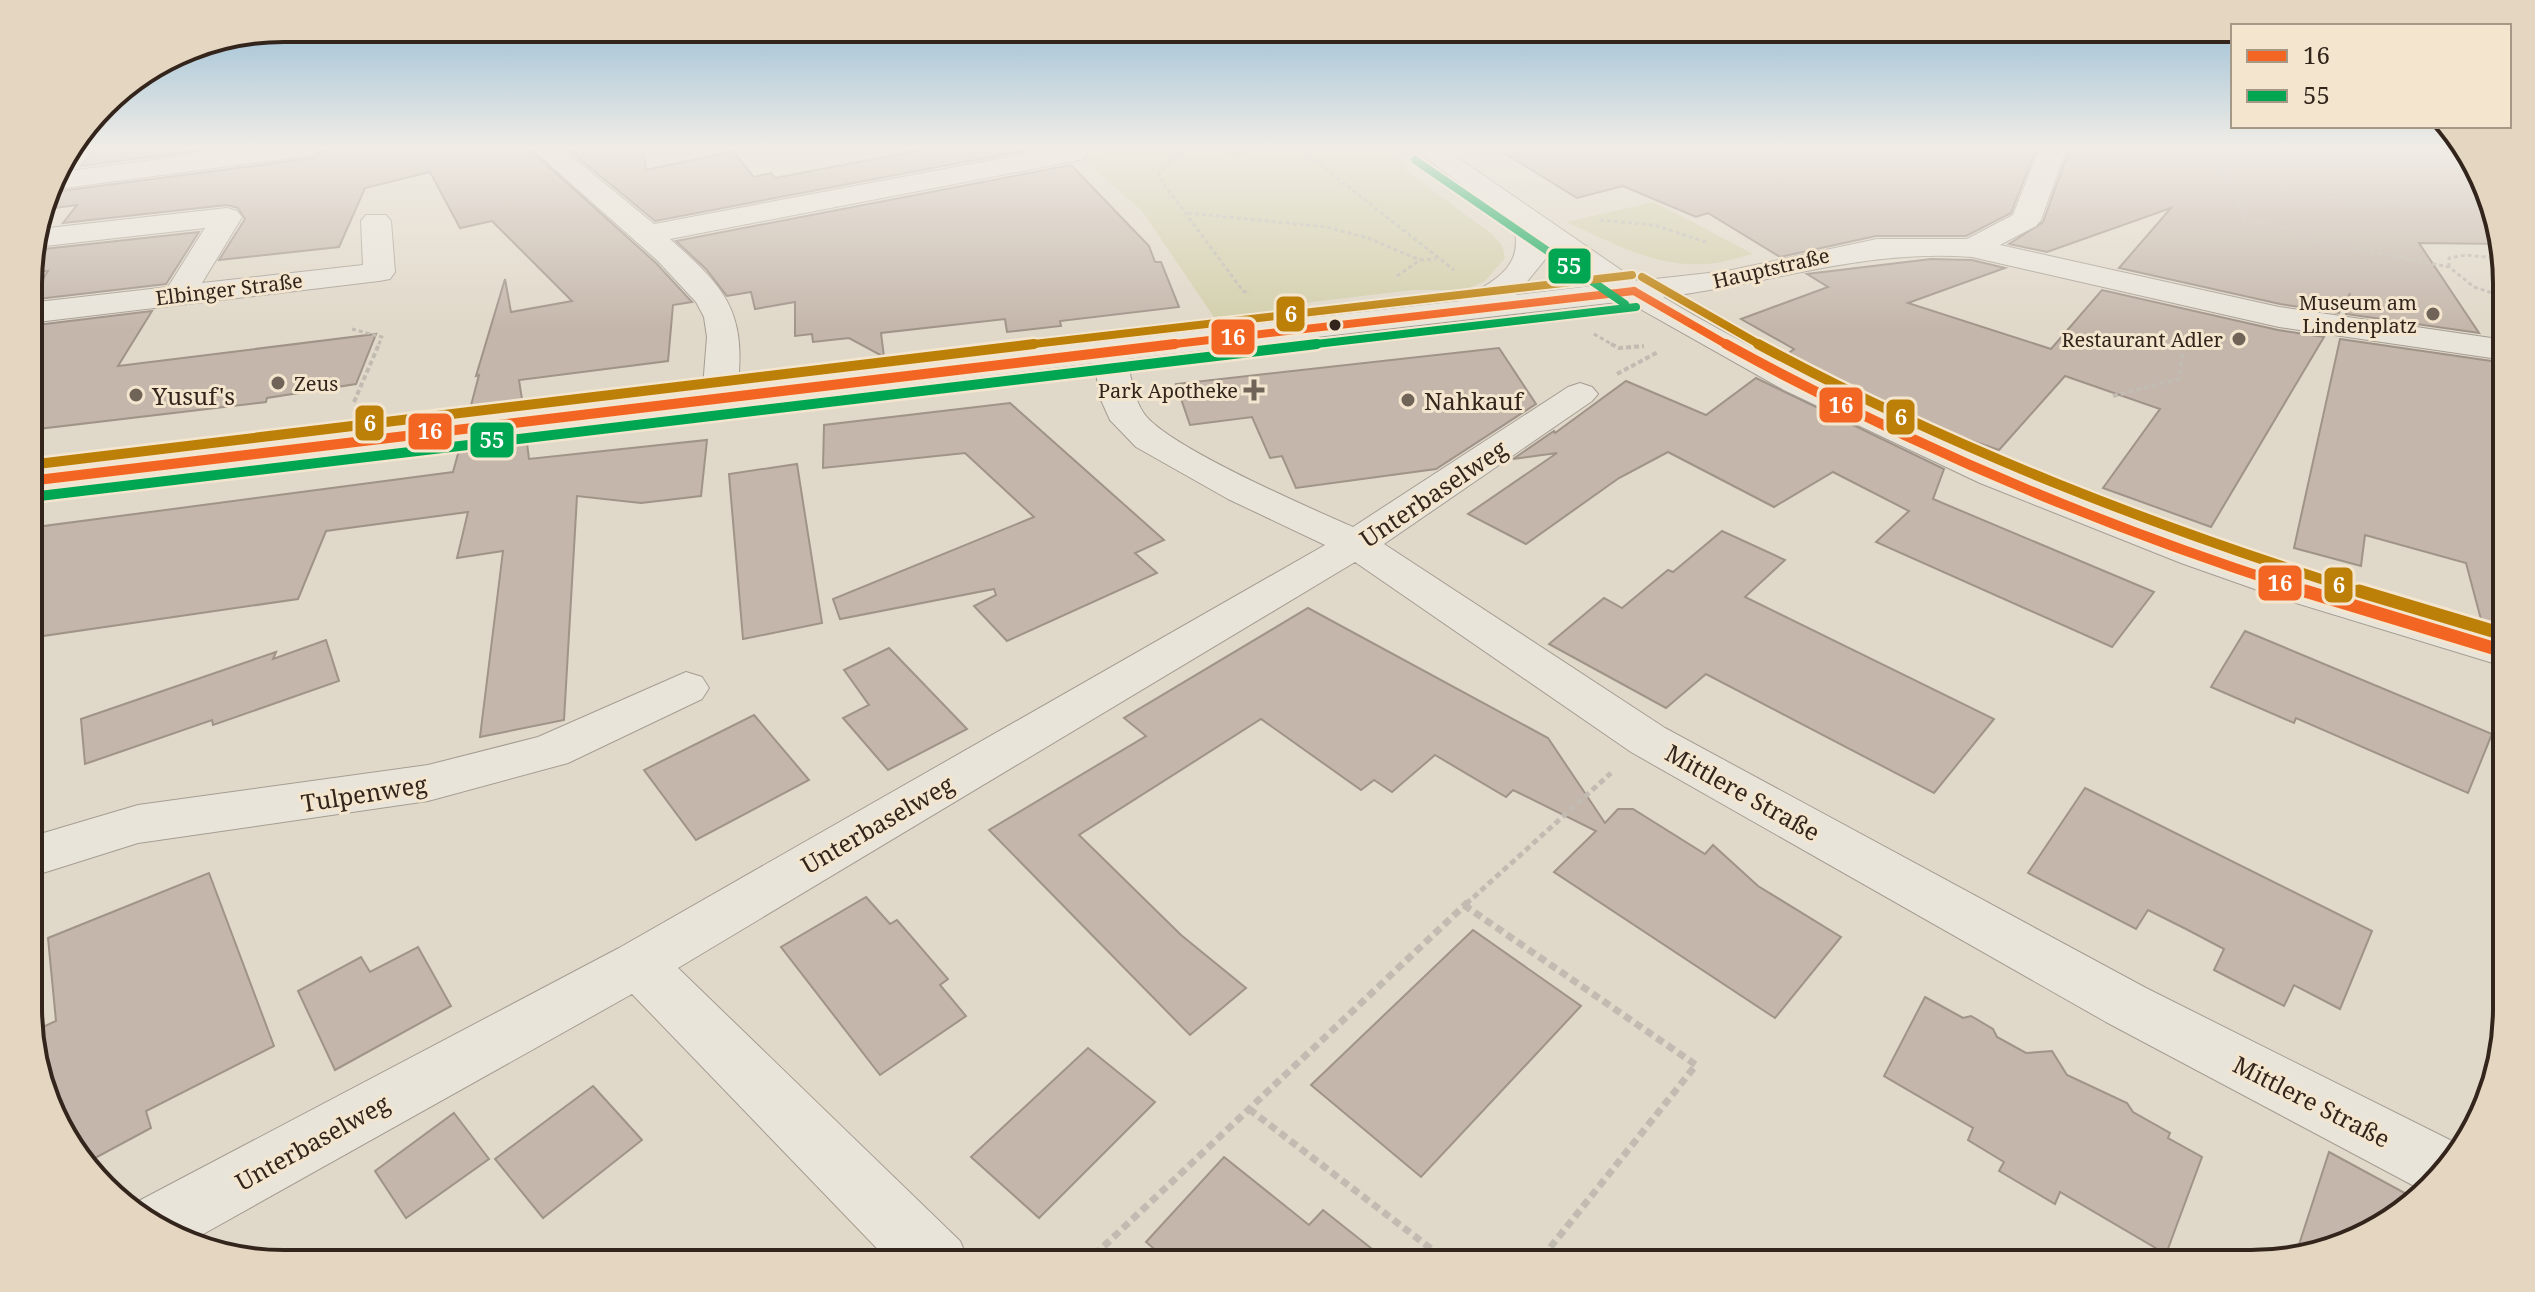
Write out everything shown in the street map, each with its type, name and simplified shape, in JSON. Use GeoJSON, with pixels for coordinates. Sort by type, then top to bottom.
{"type":"FeatureCollection","features":[{"type":"Feature","properties":{"kind":"street"},"geometry":{"type":"LineString","coordinates":[[613,207],[689,271],[720,314],[724,355],[719,396]]}},
{"type":"Feature","properties":{"kind":"street"},"geometry":{"type":"LineString","coordinates":[[645,235],[790,207]]}},
{"type":"Feature","properties":{"kind":"street"},"geometry":{"type":"LineString","coordinates":[[1511,207],[1698,331],[1860,415],[2137,535],[2260,579],[2493,648]]}},
{"type":"Feature","properties":{"kind":"street"},"geometry":{"type":"LineString","coordinates":[[1972,248],[2026,220],[2031,207]]}},
{"type":"Feature","properties":{"kind":"street"},"geometry":{"type":"LineString","coordinates":[[47,237],[227,217],[179,295]]}},
{"type":"Feature","properties":{"kind":"street","name":"Elbinger Straße"},"geometry":{"type":"LineString","coordinates":[[43,311],[379,272],[376,221]]}},
{"type":"Feature","properties":{"kind":"street"},"geometry":{"type":"LineString","coordinates":[[1466,310],[1500,293],[1532,257],[1535,224]]}},
{"type":"Feature","properties":{"kind":"street","name":"Hauptstraße"},"geometry":{"type":"LineString","coordinates":[[43,479],[719,396],[1727,280],[1848,250],[1888,244],[1926,243],[1972,248],[2192,300],[2362,331],[2493,348]]}},
{"type":"Feature","properties":{"kind":"street","name":"Mittlere Straße"},"geometry":{"type":"LineString","coordinates":[[1108,351],[1128,420],[1149,439],[1242,491],[1356,544],[1648,740],[2126,1005],[2436,1165]]}},
{"type":"Feature","properties":{"kind":"street","name":"Unterbaselweg"},"geometry":{"type":"LineString","coordinates":[[168,1220],[638,964],[1356,544],[1580,394]]}},
{"type":"Feature","properties":{"kind":"street","name":"Tulpenweg"},"geometry":{"type":"LineString","coordinates":[[42,853],[138,824],[428,783],[551,751],[686,688]]}},
{"type":"Feature","properties":{"kind":"street"},"geometry":{"type":"LineString","coordinates":[[638,964],[923,1250]]}},
{"type":"Feature","properties":{"kind":"path"},"geometry":{"type":"LineString","coordinates":[[1181,207],[1209,249],[1243,291],[1254,294]]}},
{"type":"Feature","properties":{"kind":"path"},"geometry":{"type":"LineString","coordinates":[[1372,207],[1436,259],[1457,272]]}},
{"type":"Feature","properties":{"kind":"path"},"geometry":{"type":"LineString","coordinates":[[2240,207],[2245,220],[2292,229],[2310,240],[2449,267]]}},
{"type":"Feature","properties":{"kind":"path"},"geometry":{"type":"LineString","coordinates":[[1187,213],[1217,219],[1311,224],[1377,241],[1420,260],[1436,259]]}},
{"type":"Feature","properties":{"kind":"path"},"geometry":{"type":"LineString","coordinates":[[1535,224],[1626,220],[1681,231],[1709,243]]}},
{"type":"Feature","properties":{"kind":"path"},"geometry":{"type":"LineString","coordinates":[[2491,258],[2466,255],[2449,258],[2449,267],[2459,280],[2493,294]]}},
{"type":"Feature","properties":{"kind":"path"},"geometry":{"type":"LineString","coordinates":[[1388,280],[1420,260]]}},
{"type":"Feature","properties":{"kind":"path"},"geometry":{"type":"LineString","coordinates":[[2113,396],[2178,379],[2192,300]]}},
{"type":"Feature","properties":{"kind":"path"},"geometry":{"type":"LineString","coordinates":[[349,414],[382,337],[352,329]]}},
{"type":"Feature","properties":{"kind":"path"},"geometry":{"type":"LineString","coordinates":[[1580,394],[1698,331]]}},
{"type":"Feature","properties":{"kind":"path"},"geometry":{"type":"LineString","coordinates":[[1100,1250],[1464,905],[1648,740]]}},
{"type":"Feature","properties":{"kind":"path"},"geometry":{"type":"LineString","coordinates":[[1464,905],[1696,1065],[1549,1249]]}},
{"type":"Feature","properties":{"kind":"path"},"geometry":{"type":"LineString","coordinates":[[1249,1109],[1432,1249]]}},
{"type":"Feature","properties":{"kind":"shaded area"},"geometry":{"type":"Polygon","coordinates":[[[1138,207],[1456,207],[1492,234],[1502,245],[1505,258],[1485,281],[1465,290],[1413,290],[1312,302],[1263,315],[1216,320],[1138,207]]]}},
{"type":"Feature","properties":{"kind":"shaded area"},"geometry":{"type":"Polygon","coordinates":[[[1631,207],[1664,207],[1753,254],[1709,264],[1667,261],[1632,251],[1566,222],[1631,207]]]}},
{"type":"Feature","properties":{"kind":"building"},"geometry":{"type":"Polygon","coordinates":[[[75,207],[206,207],[63,223],[75,207]]]}},
{"type":"Feature","properties":{"kind":"building"},"geometry":{"type":"Polygon","coordinates":[[[235,207],[356,207],[339,247],[219,260],[245,219],[235,207]]]}},
{"type":"Feature","properties":{"kind":"building"},"geometry":{"type":"Polygon","coordinates":[[[449,207],[594,207],[656,263],[692,302],[673,305],[668,361],[519,380],[523,406],[469,413],[479,375],[476,376],[505,279],[511,312],[572,301],[492,221],[460,228],[449,207]]]}},
{"type":"Feature","properties":{"kind":"building"},"geometry":{"type":"Polygon","coordinates":[[[638,207],[727,207],[655,221],[638,207]]]}},
{"type":"Feature","properties":{"kind":"building"},"geometry":{"type":"Polygon","coordinates":[[[851,207],[1112,207],[1149,246],[1155,262],[1161,262],[1179,307],[1060,321],[1061,326],[1007,332],[1005,319],[881,333],[884,357],[849,338],[813,342],[812,334],[795,336],[795,302],[755,309],[751,292],[727,296],[706,269],[676,241],[851,207]]]}},
{"type":"Feature","properties":{"kind":"building"},"geometry":{"type":"Polygon","coordinates":[[[1673,207],[2013,207],[2011,213],[1966,236],[1876,236],[1780,257],[1708,213],[1696,217],[1673,207]]]}},
{"type":"Feature","properties":{"kind":"building"},"geometry":{"type":"Polygon","coordinates":[[[2048,207],[2480,207],[2489,244],[2419,243],[2479,333],[2346,314],[2350,293],[2339,313],[2280,304],[2119,268],[2171,208],[2047,252],[2009,244],[2043,222],[2048,207]]]}},
{"type":"Feature","properties":{"kind":"building"},"geometry":{"type":"Polygon","coordinates":[[[199,232],[166,284],[43,298],[43,279],[48,271],[43,272],[45,249],[199,232]]]}},
{"type":"Feature","properties":{"kind":"building"},"geometry":{"type":"Polygon","coordinates":[[[1931,259],[1972,260],[2005,268],[1908,303],[2051,349],[2102,290],[2278,330],[2324,337],[2211,527],[2103,488],[2160,409],[2065,376],[1999,450],[1958,436],[1956,440],[1782,358],[1794,349],[1741,319],[1828,287],[1807,274],[1931,259]]]}},
{"type":"Feature","properties":{"kind":"building"},"geometry":{"type":"Polygon","coordinates":[[[152,311],[118,366],[376,334],[356,384],[267,398],[266,402],[43,428],[43,324],[152,311]]]}},
{"type":"Feature","properties":{"kind":"building"},"geometry":{"type":"Polygon","coordinates":[[[2340,339],[2493,361],[2493,630],[2483,627],[2466,563],[2365,535],[2361,566],[2294,548],[2340,339]]]}},
{"type":"Feature","properties":{"kind":"building"},"geometry":{"type":"Polygon","coordinates":[[[1499,348],[1536,404],[1436,469],[1296,488],[1282,456],[1270,458],[1252,417],[1190,425],[1176,384],[1499,348]]]}},
{"type":"Feature","properties":{"kind":"building"},"geometry":{"type":"Polygon","coordinates":[[[1756,378],[1944,469],[1933,499],[2154,592],[2112,647],[1876,542],[1909,511],[1833,472],[1774,507],[1668,452],[1619,478],[1526,544],[1468,514],[1557,453],[1513,459],[1555,433],[1626,381],[1706,415],[1756,378]]]}},
{"type":"Feature","properties":{"kind":"building"},"geometry":{"type":"Polygon","coordinates":[[[1010,403],[1164,540],[1135,553],[1157,573],[1007,641],[974,606],[996,595],[994,589],[840,619],[833,599],[1034,517],[965,453],[823,468],[824,425],[1010,403]]]}},
{"type":"Feature","properties":{"kind":"building"},"geometry":{"type":"Polygon","coordinates":[[[526,435],[529,459],[707,440],[701,496],[641,503],[577,496],[564,720],[480,737],[503,551],[457,558],[468,512],[326,531],[298,599],[43,636],[43,526],[453,472],[461,443],[526,435]]]}},
{"type":"Feature","properties":{"kind":"building"},"geometry":{"type":"Polygon","coordinates":[[[797,464],[822,623],[743,639],[729,474],[797,464]]]}},
{"type":"Feature","properties":{"kind":"building"},"geometry":{"type":"Polygon","coordinates":[[[1722,531],[1785,560],[1745,597],[1994,719],[1934,793],[1706,674],[1666,708],[1549,644],[1604,598],[1622,608],[1668,570],[1673,572],[1722,531]]]}},
{"type":"Feature","properties":{"kind":"building"},"geometry":{"type":"Polygon","coordinates":[[[1308,608],[1548,738],[1605,823],[1618,809],[1633,809],[1705,854],[1713,845],[1758,886],[1841,937],[1775,1018],[1554,872],[1596,831],[1513,790],[1506,797],[1435,755],[1392,792],[1374,780],[1361,790],[1261,719],[1079,835],[1181,935],[1246,988],[1190,1035],[989,830],[1146,736],[1124,718],[1308,608]]]}},
{"type":"Feature","properties":{"kind":"building"},"geometry":{"type":"Polygon","coordinates":[[[2245,631],[2492,734],[2468,793],[2296,718],[2294,723],[2211,687],[2245,631]]]}},
{"type":"Feature","properties":{"kind":"building"},"geometry":{"type":"Polygon","coordinates":[[[326,640],[339,681],[213,725],[212,720],[85,764],[81,719],[276,652],[273,659],[326,640]]]}},
{"type":"Feature","properties":{"kind":"building"},"geometry":{"type":"Polygon","coordinates":[[[889,648],[967,729],[888,770],[843,718],[869,705],[844,670],[889,648]]]}},
{"type":"Feature","properties":{"kind":"building"},"geometry":{"type":"Polygon","coordinates":[[[754,715],[809,780],[696,840],[644,770],[754,715]]]}},
{"type":"Feature","properties":{"kind":"building"},"geometry":{"type":"Polygon","coordinates":[[[2085,788],[2372,931],[2340,1009],[2294,985],[2284,1006],[2214,970],[2224,949],[2186,929],[2148,910],[2136,929],[2028,873],[2085,788]]]}},
{"type":"Feature","properties":{"kind":"building"},"geometry":{"type":"Polygon","coordinates":[[[209,873],[274,1046],[146,1111],[151,1128],[95,1158],[74,1129],[50,1071],[43,1027],[56,1021],[48,938],[209,873]]]}},
{"type":"Feature","properties":{"kind":"building"},"geometry":{"type":"Polygon","coordinates":[[[866,897],[890,924],[897,920],[948,979],[940,985],[966,1016],[880,1075],[781,947],[866,897]]]}},
{"type":"Feature","properties":{"kind":"building"},"geometry":{"type":"Polygon","coordinates":[[[1473,930],[1581,1006],[1421,1177],[1311,1085],[1473,930]]]}},
{"type":"Feature","properties":{"kind":"building"},"geometry":{"type":"Polygon","coordinates":[[[418,947],[451,1006],[335,1070],[298,991],[361,957],[370,972],[418,947]]]}},
{"type":"Feature","properties":{"kind":"building"},"geometry":{"type":"Polygon","coordinates":[[[1925,997],[1963,1018],[1971,1016],[1993,1029],[1997,1037],[2026,1053],[2052,1051],[2067,1075],[2127,1103],[2133,1112],[2170,1133],[2168,1138],[2202,1157],[2168,1249],[2158,1249],[2060,1192],[2055,1204],[1999,1171],[2004,1162],[1968,1140],[1973,1128],[1884,1076],[1925,997]]]}},
{"type":"Feature","properties":{"kind":"building"},"geometry":{"type":"Polygon","coordinates":[[[1088,1048],[1155,1102],[1039,1218],[971,1157],[1088,1048]]]}},
{"type":"Feature","properties":{"kind":"building"},"geometry":{"type":"Polygon","coordinates":[[[593,1086],[642,1140],[543,1218],[495,1159],[593,1086]]]}},
{"type":"Feature","properties":{"kind":"building"},"geometry":{"type":"Polygon","coordinates":[[[454,1113],[489,1159],[406,1218],[375,1171],[454,1113]]]}},
{"type":"Feature","properties":{"kind":"building"},"geometry":{"type":"Polygon","coordinates":[[[2329,1152],[2406,1194],[2358,1225],[2299,1245],[2329,1152]]]}},
{"type":"Feature","properties":{"kind":"building"},"geometry":{"type":"Polygon","coordinates":[[[1224,1157],[1309,1225],[1323,1210],[1373,1249],[1155,1250],[1146,1242],[1224,1157]]]}},
{"type":"Feature","properties":{"kind":"transit line","name":"55"},"geometry":{"type":"LineString","coordinates":[[1484,207],[1625,304]]}},
{"type":"Feature","properties":{"kind":"transit line","name":"6"},"geometry":{"type":"LineString","coordinates":[[43,463],[717,380],[1632,275]]}},
{"type":"Feature","properties":{"kind":"transit line","name":"6"},"geometry":{"type":"LineString","coordinates":[[1642,277],[1834,384],[1912,423],[2019,470],[2226,548],[2493,631]]}},
{"type":"Feature","properties":{"kind":"transit line","name":"16"},"geometry":{"type":"LineString","coordinates":[[1634,291],[1826,397],[2013,485],[2222,564],[2493,648]]}},
{"type":"Feature","properties":{"kind":"transit line","name":"16"},"geometry":{"type":"LineString","coordinates":[[43,479],[719,396],[1634,291]]}},
{"type":"Feature","properties":{"kind":"transit line","name":"55"},"geometry":{"type":"LineString","coordinates":[[43,496],[721,412],[1636,307]]}},
{"type":"Feature","properties":{"kind":"place","name":"Museum am Lindenplatz"},"geometry":{"type":"Point","coordinates":[2433,314]}},
{"type":"Feature","properties":{"kind":"place","name":"Restaurant Adler"},"geometry":{"type":"Point","coordinates":[2239,339]}},
{"type":"Feature","properties":{"kind":"place","name":"Zeus"},"geometry":{"type":"Point","coordinates":[278,383]}},
{"type":"Feature","properties":{"kind":"place","name":"Park Apotheke"},"geometry":{"type":"Point","coordinates":[1254,390]}},
{"type":"Feature","properties":{"kind":"place","name":"Yusuf's"},"geometry":{"type":"Point","coordinates":[136,395]}},
{"type":"Feature","properties":{"kind":"place","name":"Nahkauf"},"geometry":{"type":"Point","coordinates":[1408,400]}}]}
